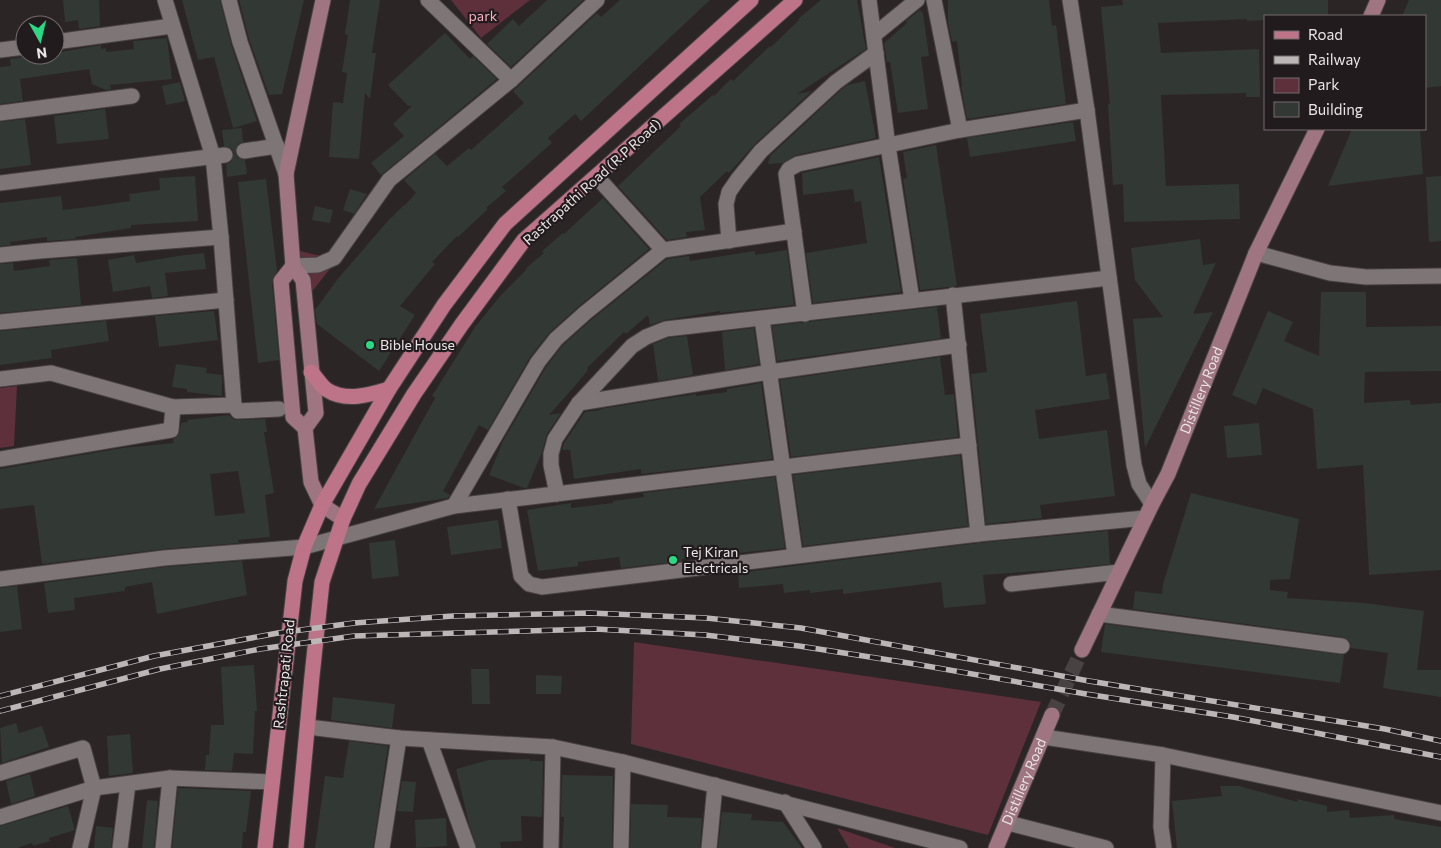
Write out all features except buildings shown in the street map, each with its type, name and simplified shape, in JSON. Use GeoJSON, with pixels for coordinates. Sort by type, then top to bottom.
{"type":"FeatureCollection","features":[{"type":"Feature","properties":{"kind":"main road","name":"Rastrapathi Road (R.P Road)"},"geometry":{"type":"LineString","coordinates":[[322,505],[389,388],[444,304],[505,224],[751,0]]}},
{"type":"Feature","properties":{"kind":"main road","name":"Rastrapathi Road (R.P Road)"},"geometry":{"type":"LineString","coordinates":[[343,519],[359,484],[414,394],[462,324],[524,240],[795,0]]}},
{"type":"Feature","properties":{"kind":"main road"},"geometry":{"type":"LineString","coordinates":[[311,372],[327,390],[348,397],[370,395],[389,388]]}},
{"type":"Feature","properties":{"kind":"main road","name":"Rashtrapati Road"},"geometry":{"type":"LineString","coordinates":[[265,848],[295,581],[304,547],[322,505]]}},
{"type":"Feature","properties":{"kind":"main road","name":"Rashtrapati Road"},"geometry":{"type":"LineString","coordinates":[[296,848],[322,582],[343,519]]}},
{"type":"Feature","properties":{"kind":"street"},"geometry":{"type":"LineString","coordinates":[[165,0],[172,26],[219,156],[221,236],[234,405],[238,411],[279,409]]}},
{"type":"Feature","properties":{"kind":"street"},"geometry":{"type":"LineString","coordinates":[[229,0],[240,42],[286,174],[293,266],[303,280],[316,413],[305,428]]}},
{"type":"Feature","properties":{"kind":"street"},"geometry":{"type":"LineString","coordinates":[[286,174],[323,0]]}},
{"type":"Feature","properties":{"kind":"street"},"geometry":{"type":"LineString","coordinates":[[428,0],[511,80]]}},
{"type":"Feature","properties":{"kind":"street"},"geometry":{"type":"LineString","coordinates":[[343,519],[322,505],[311,482],[305,428],[293,417],[281,281],[293,266],[318,265],[334,258],[389,180],[511,80],[597,0]]}},
{"type":"Feature","properties":{"kind":"street"},"geometry":{"type":"LineString","coordinates":[[869,0],[888,146],[912,300]]}},
{"type":"Feature","properties":{"kind":"street"},"geometry":{"type":"LineString","coordinates":[[874,35],[917,0]]}},
{"type":"Feature","properties":{"kind":"street"},"geometry":{"type":"LineString","coordinates":[[934,0],[960,130]]}},
{"type":"Feature","properties":{"kind":"street"},"geometry":{"type":"LineString","coordinates":[[1070,0],[1134,465],[1138,484],[1152,504]]}},
{"type":"Feature","properties":{"kind":"street"},"geometry":{"type":"LineString","coordinates":[[1371,15],[1378,0]]}},
{"type":"Feature","properties":{"kind":"street"},"geometry":{"type":"LineString","coordinates":[[65,41],[172,26]]}},
{"type":"Feature","properties":{"kind":"street"},"geometry":{"type":"LineString","coordinates":[[0,50],[15,48]]}},
{"type":"Feature","properties":{"kind":"street"},"geometry":{"type":"LineString","coordinates":[[729,241],[726,204],[729,192],[738,179],[761,151],[829,88],[876,52]]}},
{"type":"Feature","properties":{"kind":"street"},"geometry":{"type":"LineString","coordinates":[[0,114],[132,96]]}},
{"type":"Feature","properties":{"kind":"street"},"geometry":{"type":"LineString","coordinates":[[805,314],[786,174],[789,169],[798,164],[960,130],[1086,110]]}},
{"type":"Feature","properties":{"kind":"street","name":"Distillery Road"},"geometry":{"type":"LineString","coordinates":[[1082,650],[1168,474],[1256,253],[1317,130]]}},
{"type":"Feature","properties":{"kind":"street"},"geometry":{"type":"LineString","coordinates":[[244,152],[277,146]]}},
{"type":"Feature","properties":{"kind":"street"},"geometry":{"type":"LineString","coordinates":[[0,183],[219,156]]}},
{"type":"Feature","properties":{"kind":"street"},"geometry":{"type":"LineString","coordinates":[[597,177],[663,250]]}},
{"type":"Feature","properties":{"kind":"street"},"geometry":{"type":"LineString","coordinates":[[454,506],[538,362],[556,339],[585,313],[663,250],[794,231]]}},
{"type":"Feature","properties":{"kind":"street"},"geometry":{"type":"LineString","coordinates":[[0,256],[221,236]]}},
{"type":"Feature","properties":{"kind":"street"},"geometry":{"type":"LineString","coordinates":[[1256,253],[1330,273],[1366,277],[1441,276]]}},
{"type":"Feature","properties":{"kind":"street"},"geometry":{"type":"LineString","coordinates":[[557,494],[551,466],[555,439],[578,403],[632,346],[646,337],[666,329],[1109,278]]}},
{"type":"Feature","properties":{"kind":"street"},"geometry":{"type":"LineString","coordinates":[[954,295],[978,534]]}},
{"type":"Feature","properties":{"kind":"street"},"geometry":{"type":"LineString","coordinates":[[0,322],[226,300]]}},
{"type":"Feature","properties":{"kind":"street"},"geometry":{"type":"LineString","coordinates":[[762,318],[794,555]]}},
{"type":"Feature","properties":{"kind":"street"},"geometry":{"type":"LineString","coordinates":[[578,403],[770,372],[959,345]]}},
{"type":"Feature","properties":{"kind":"street"},"geometry":{"type":"LineString","coordinates":[[0,379],[51,373],[173,407],[234,405]]}},
{"type":"Feature","properties":{"kind":"street"},"geometry":{"type":"LineString","coordinates":[[0,459],[171,430],[173,407]]}},
{"type":"Feature","properties":{"kind":"street"},"geometry":{"type":"LineString","coordinates":[[0,579],[164,558],[304,547],[454,506],[969,445]]}},
{"type":"Feature","properties":{"kind":"street"},"geometry":{"type":"LineString","coordinates":[[508,500],[521,576],[529,584],[542,587],[794,555],[978,534],[1145,518]]}},
{"type":"Feature","properties":{"kind":"street"},"geometry":{"type":"LineString","coordinates":[[1011,584],[1119,572]]}},
{"type":"Feature","properties":{"kind":"street"},"geometry":{"type":"LineString","coordinates":[[1100,614],[1342,646]]}},
{"type":"Feature","properties":{"kind":"street","name":"Distillery Road"},"geometry":{"type":"LineString","coordinates":[[996,848],[1052,716]]}},
{"type":"Feature","properties":{"kind":"street"},"geometry":{"type":"LineString","coordinates":[[308,727],[399,738],[553,747],[623,762],[785,802],[960,848]]}},
{"type":"Feature","properties":{"kind":"street"},"geometry":{"type":"LineString","coordinates":[[1044,737],[1163,755],[1441,813]]}},
{"type":"Feature","properties":{"kind":"street"},"geometry":{"type":"LineString","coordinates":[[382,848],[399,738]]}},
{"type":"Feature","properties":{"kind":"street"},"geometry":{"type":"LineString","coordinates":[[429,740],[468,848]]}},
{"type":"Feature","properties":{"kind":"street"},"geometry":{"type":"LineString","coordinates":[[551,848],[553,747]]}},
{"type":"Feature","properties":{"kind":"street"},"geometry":{"type":"LineString","coordinates":[[0,773],[84,748],[94,788],[79,848]]}},
{"type":"Feature","properties":{"kind":"street"},"geometry":{"type":"LineString","coordinates":[[1163,755],[1161,827],[1164,848]]}},
{"type":"Feature","properties":{"kind":"street"},"geometry":{"type":"LineString","coordinates":[[621,848],[623,762]]}},
{"type":"Feature","properties":{"kind":"street"},"geometry":{"type":"LineString","coordinates":[[0,817],[94,788],[170,778],[272,782]]}},
{"type":"Feature","properties":{"kind":"street"},"geometry":{"type":"LineString","coordinates":[[163,848],[170,778]]}},
{"type":"Feature","properties":{"kind":"street"},"geometry":{"type":"LineString","coordinates":[[120,848],[128,784]]}},
{"type":"Feature","properties":{"kind":"street"},"geometry":{"type":"LineString","coordinates":[[709,848],[715,785]]}},
{"type":"Feature","properties":{"kind":"street"},"geometry":{"type":"LineString","coordinates":[[785,802],[814,848]]}},
{"type":"Feature","properties":{"kind":"street"},"geometry":{"type":"LineString","coordinates":[[1008,823],[1076,844],[1106,848]]}},
{"type":"Feature","properties":{"kind":"green space","name":"park"},"geometry":{"type":"Polygon","coordinates":[[[451,0],[530,0],[481,38],[451,0]]]}},
{"type":"Feature","properties":{"kind":"green space"},"geometry":{"type":"Polygon","coordinates":[[[300,251],[337,260],[306,299],[300,251]]]}},
{"type":"Feature","properties":{"kind":"green space"},"geometry":{"type":"Polygon","coordinates":[[[17,386],[14,446],[0,448],[0,388],[17,386]]]}},
{"type":"Feature","properties":{"kind":"green space"},"geometry":{"type":"Polygon","coordinates":[[[634,642],[1041,702],[988,835],[631,744],[634,642]]]}},
{"type":"Feature","properties":{"kind":"green space"},"geometry":{"type":"Polygon","coordinates":[[[837,828],[895,848],[849,848],[837,828]]]}},
{"type":"Feature","properties":{"kind":"tunnel"},"geometry":{"type":"LineString","coordinates":[[1052,715],[1082,650]]}},
{"type":"Feature","properties":{"kind":"railway"},"geometry":{"type":"LineString","coordinates":[[0,696],[154,656],[278,633],[354,623],[453,616],[590,613],[706,618],[801,628],[1089,681],[1385,729],[1441,741]]}},
{"type":"Feature","properties":{"kind":"railway"},"geometry":{"type":"LineString","coordinates":[[0,711],[160,669],[260,649],[354,636],[595,629],[705,635],[799,646],[1233,717],[1441,757]]}},
{"type":"Feature","properties":{"kind":"place","name":"Bible House"},"geometry":{"type":"Point","coordinates":[370,345]}},
{"type":"Feature","properties":{"kind":"place","name":"Tej Kiran Electricals"},"geometry":{"type":"Point","coordinates":[673,560]}}]}
